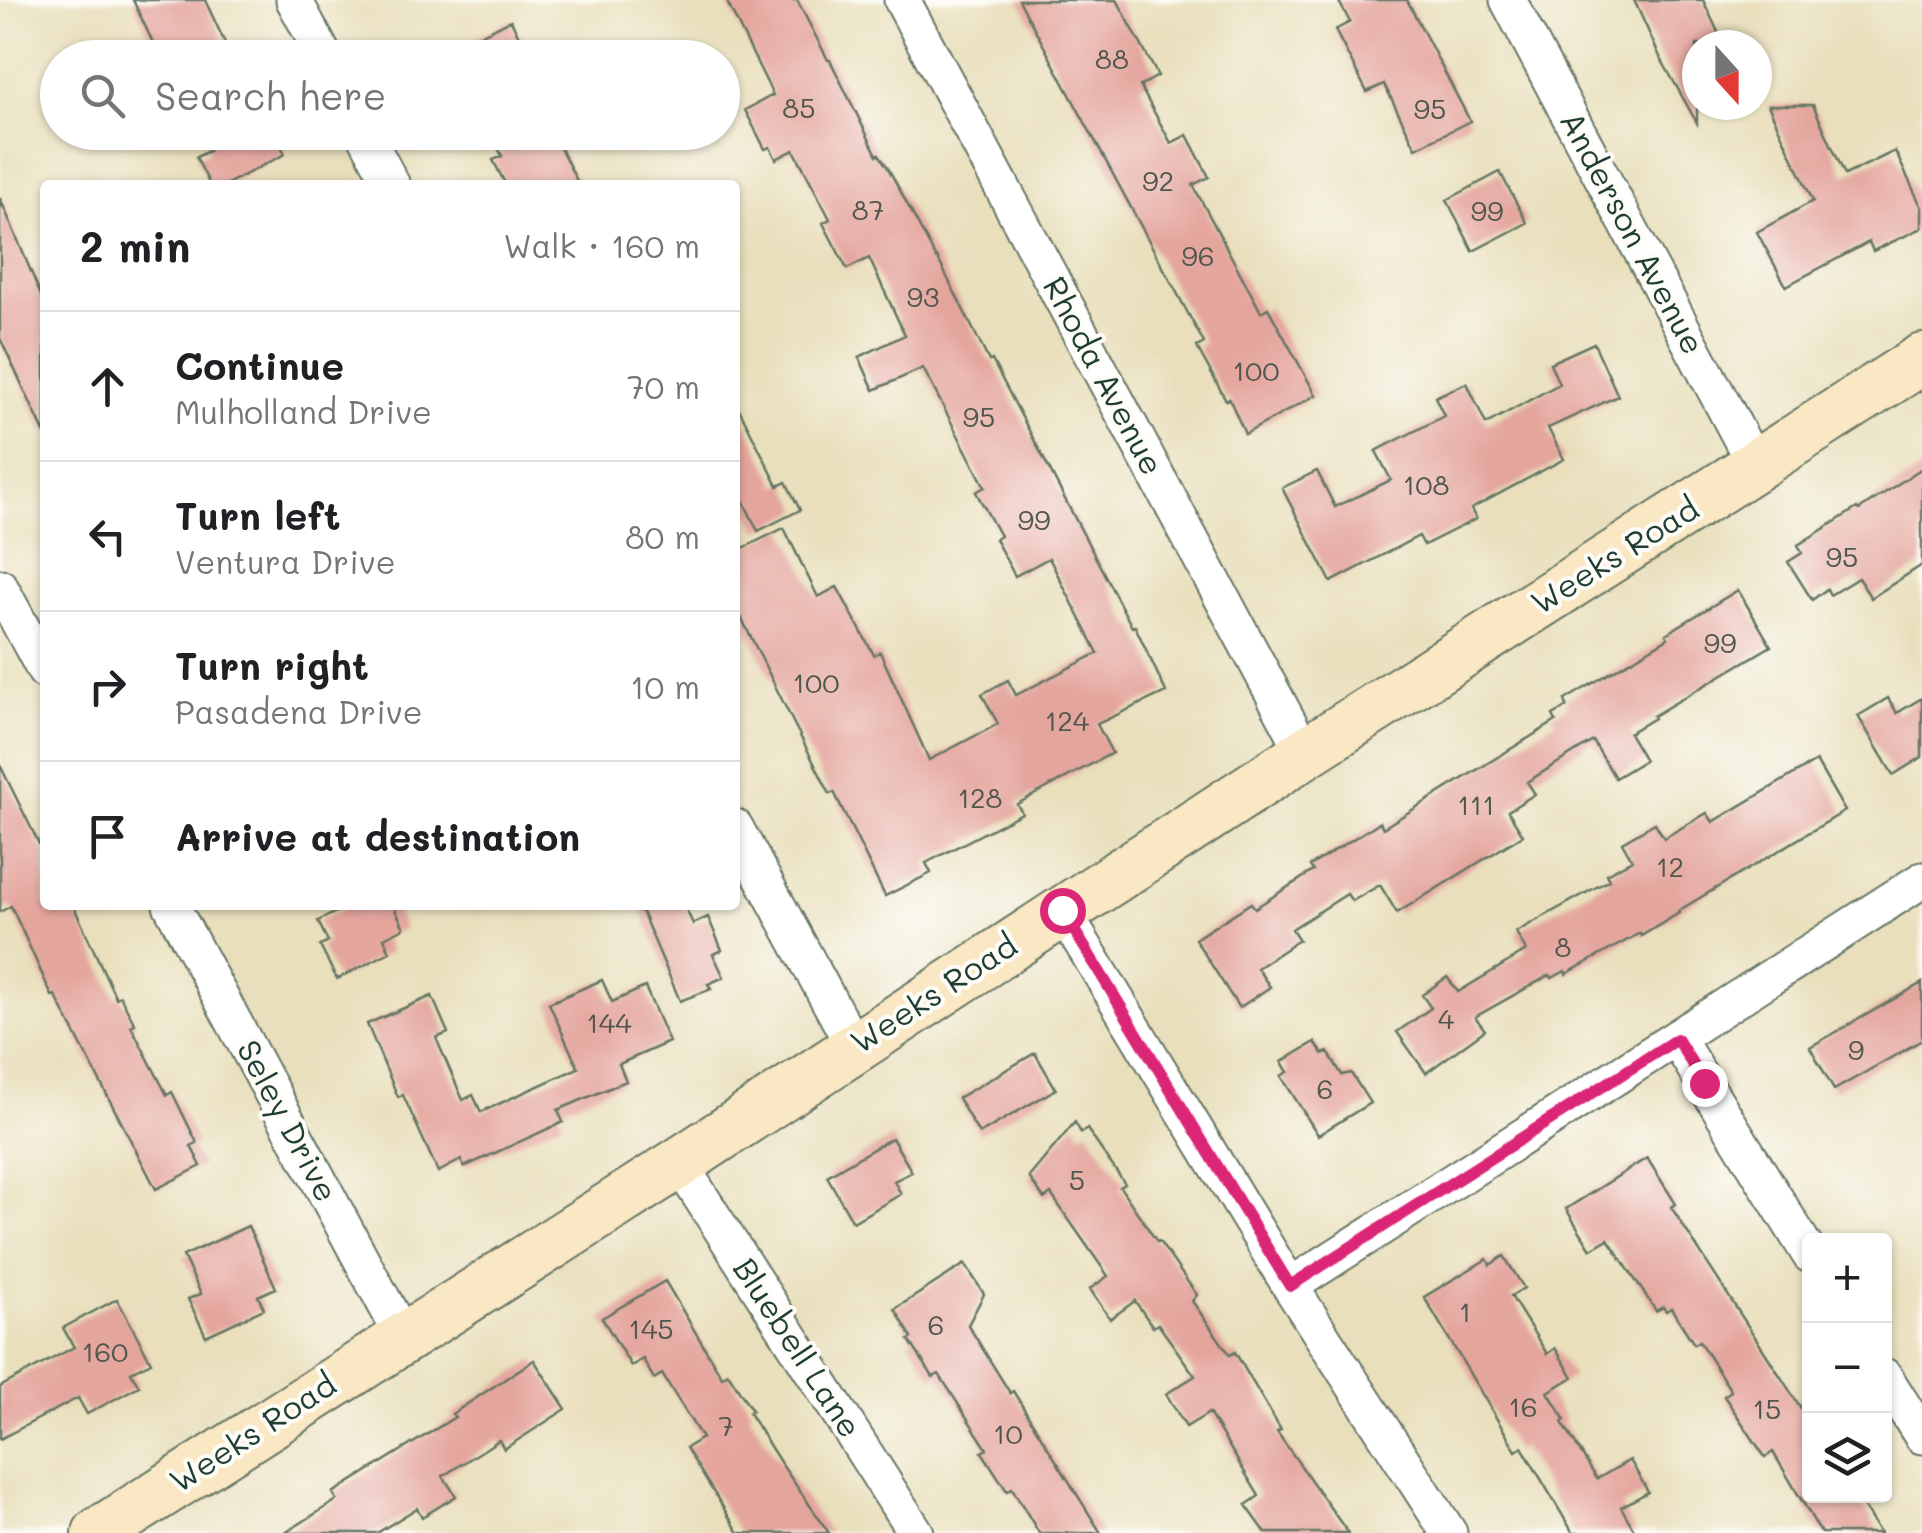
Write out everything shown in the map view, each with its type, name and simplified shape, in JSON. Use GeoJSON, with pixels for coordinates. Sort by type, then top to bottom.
{"type":"FeatureCollection","features":[{"type":"Feature","properties":{"kind":"street"},"geometry":{"type":"LineString","coordinates":[[294,0],[315,40]]}},
{"type":"Feature","properties":{"kind":"street","name":"Rhoda Avenue"},"geometry":{"type":"LineString","coordinates":[[902,0],[1305,753]]}},
{"type":"Feature","properties":{"kind":"street","name":"Anderson Avenue"},"geometry":{"type":"LineString","coordinates":[[1508,0],[1756,467]]}},
{"type":"Feature","properties":{"kind":"street"},"geometry":{"type":"LineString","coordinates":[[374,150],[389,180]]}},
{"type":"Feature","properties":{"kind":"street","name":"Weeks Road"},"geometry":{"type":"LineString","coordinates":[[98,1533],[679,1163],[1062,910],[1922,359]]}},
{"type":"Feature","properties":{"kind":"street"},"geometry":{"type":"LineString","coordinates":[[0,587],[40,662]]}},
{"type":"Feature","properties":{"kind":"street"},"geometry":{"type":"LineString","coordinates":[[740,836],[854,1048]]}},
{"type":"Feature","properties":{"kind":"street"},"geometry":{"type":"LineString","coordinates":[[1290,1286],[1922,880]]}},
{"type":"Feature","properties":{"kind":"street","name":"Seley Drive"},"geometry":{"type":"LineString","coordinates":[[174,910],[404,1337]]}},
{"type":"Feature","properties":{"kind":"street"},"geometry":{"type":"LineString","coordinates":[[1062,910],[1290,1286],[1449,1533]]}},
{"type":"Feature","properties":{"kind":"street"},"geometry":{"type":"LineString","coordinates":[[1677,1039],[1802,1242]]}},
{"type":"Feature","properties":{"kind":"street","name":"Bluebell Lane"},"geometry":{"type":"LineString","coordinates":[[679,1163],[916,1533]]}},
{"type":"Feature","properties":{"kind":"street"},"geometry":{"type":"LineString","coordinates":[[1892,1389],[1922,1436]]}},
{"type":"Feature","properties":{"kind":"building"},"geometry":{"type":"Polygon","coordinates":[[[133,0],[205,0],[224,40],[152,40],[133,0]]]}},
{"type":"Feature","properties":{"kind":"building"},"geometry":{"type":"Polygon","coordinates":[[[726,0],[797,0],[877,155],[937,257],[989,361],[992,360],[1132,627],[1135,626],[1166,692],[1097,724],[1112,753],[1017,804],[1022,813],[926,863],[931,873],[885,896],[740,615],[740,550],[784,528],[818,597],[837,587],[874,655],[880,652],[929,760],[998,724],[982,694],[1008,680],[1016,695],[1098,653],[1049,558],[1015,576],[995,539],[1000,536],[976,492],[985,487],[923,368],[874,390],[859,357],[905,335],[869,258],[847,269],[823,223],[830,219],[794,150],[776,159],[770,147],[765,149],[745,110],[773,95],[726,0]]]}},
{"type":"Feature","properties":{"kind":"building"},"geometry":{"type":"Polygon","coordinates":[[[1019,0],[1117,0],[1158,76],[1140,86],[1171,143],[1187,135],[1209,177],[1193,185],[1261,312],[1268,308],[1316,395],[1245,434],[1229,398],[1226,400],[1197,347],[1204,343],[1019,0]]]}},
{"type":"Feature","properties":{"kind":"building"},"geometry":{"type":"Polygon","coordinates":[[[1338,0],[1407,0],[1470,121],[1416,148],[1384,84],[1367,92],[1335,30],[1350,22],[1338,0]]]}},
{"type":"Feature","properties":{"kind":"building"},"geometry":{"type":"Polygon","coordinates":[[[1634,0],[1703,0],[1717,30],[1682,30],[1682,96],[1634,0]]]}},
{"type":"Feature","properties":{"kind":"building"},"geometry":{"type":"Polygon","coordinates":[[[511,20],[520,40],[470,40],[511,20]]]}},
{"type":"Feature","properties":{"kind":"building"},"geometry":{"type":"Polygon","coordinates":[[[1772,105],[1813,105],[1845,175],[1895,151],[1922,208],[1922,228],[1873,251],[1869,242],[1786,286],[1757,232],[1813,201],[1772,114],[1772,105]]]}},
{"type":"Feature","properties":{"kind":"building"},"geometry":{"type":"Polygon","coordinates":[[[283,150],[285,154],[235,180],[208,180],[196,157],[209,151],[283,150]]]}},
{"type":"Feature","properties":{"kind":"building"},"geometry":{"type":"Polygon","coordinates":[[[499,150],[561,150],[576,180],[503,180],[493,160],[502,156],[499,150]]]}},
{"type":"Feature","properties":{"kind":"building"},"geometry":{"type":"Polygon","coordinates":[[[1500,172],[1527,223],[1473,251],[1447,200],[1500,172]]]}},
{"type":"Feature","properties":{"kind":"building"},"geometry":{"type":"Polygon","coordinates":[[[0,198],[40,293],[40,423],[0,338],[0,198]]]}},
{"type":"Feature","properties":{"kind":"building"},"geometry":{"type":"Polygon","coordinates":[[[1594,343],[1618,396],[1548,428],[1564,459],[1471,509],[1476,519],[1424,545],[1419,536],[1331,582],[1282,488],[1317,471],[1335,507],[1391,480],[1376,451],[1444,416],[1435,397],[1467,383],[1486,424],[1559,384],[1550,363],[1594,343]]]}},
{"type":"Feature","properties":{"kind":"building"},"geometry":{"type":"Polygon","coordinates":[[[740,411],[778,486],[786,482],[800,510],[758,531],[740,494],[740,411]]]}},
{"type":"Feature","properties":{"kind":"building"},"geometry":{"type":"Polygon","coordinates":[[[1922,468],[1922,565],[1871,598],[1858,578],[1830,595],[1827,589],[1812,600],[1788,562],[1802,553],[1798,545],[1922,468]]]}},
{"type":"Feature","properties":{"kind":"building"},"geometry":{"type":"Polygon","coordinates":[[[1738,590],[1771,646],[1629,733],[1645,760],[1615,778],[1593,741],[1527,782],[1535,794],[1508,811],[1523,835],[1397,913],[1380,885],[1352,901],[1347,894],[1292,929],[1299,940],[1257,968],[1270,987],[1239,1008],[1195,939],[1251,903],[1255,908],[1313,871],[1310,866],[1380,822],[1383,828],[1556,721],[1553,715],[1567,707],[1565,700],[1738,590]]]}},
{"type":"Feature","properties":{"kind":"building"},"geometry":{"type":"Polygon","coordinates":[[[1888,698],[1897,713],[1922,698],[1922,757],[1893,775],[1858,716],[1888,698]]]}},
{"type":"Feature","properties":{"kind":"building"},"geometry":{"type":"Polygon","coordinates":[[[1816,761],[1845,811],[1641,936],[1640,933],[1566,974],[1565,971],[1552,978],[1550,975],[1475,1017],[1485,1030],[1426,1073],[1397,1032],[1431,1008],[1422,995],[1447,977],[1458,992],[1526,951],[1516,932],[1609,880],[1606,874],[1632,860],[1622,842],[1655,823],[1664,838],[1707,813],[1713,822],[1816,761]]]}},
{"type":"Feature","properties":{"kind":"building"},"geometry":{"type":"Polygon","coordinates":[[[0,765],[40,846],[40,910],[75,910],[167,1095],[172,1092],[197,1143],[191,1146],[201,1166],[156,1189],[55,995],[52,996],[11,906],[0,912],[0,765]]]}},
{"type":"Feature","properties":{"kind":"building"},"geometry":{"type":"Polygon","coordinates":[[[340,910],[395,910],[404,928],[384,938],[390,952],[337,979],[320,946],[328,942],[318,921],[340,910]]]}},
{"type":"Feature","properties":{"kind":"building"},"geometry":{"type":"Polygon","coordinates":[[[641,910],[686,910],[693,924],[708,917],[722,950],[713,954],[724,977],[708,984],[711,989],[680,1001],[641,910]]]}},
{"type":"Feature","properties":{"kind":"building"},"geometry":{"type":"Polygon","coordinates":[[[602,980],[612,1002],[645,987],[669,1042],[619,1064],[626,1081],[558,1110],[563,1122],[464,1167],[461,1160],[438,1172],[403,1095],[398,1097],[367,1024],[432,996],[448,1033],[436,1038],[463,1100],[473,1095],[481,1112],[578,1068],[549,1003],[602,980]]]}},
{"type":"Feature","properties":{"kind":"building"},"geometry":{"type":"Polygon","coordinates":[[[1922,983],[1922,1040],[1834,1090],[1810,1047],[1922,983]]]}},
{"type":"Feature","properties":{"kind":"building"},"geometry":{"type":"Polygon","coordinates":[[[1315,1042],[1323,1054],[1328,1052],[1342,1075],[1351,1073],[1370,1103],[1318,1135],[1281,1076],[1288,1072],[1282,1062],[1315,1042]]]}},
{"type":"Feature","properties":{"kind":"building"},"geometry":{"type":"Polygon","coordinates":[[[1035,1053],[1056,1089],[979,1134],[958,1098],[1035,1053]]]}},
{"type":"Feature","properties":{"kind":"building"},"geometry":{"type":"Polygon","coordinates":[[[1075,1122],[1081,1133],[1087,1129],[1125,1184],[1120,1187],[1197,1295],[1192,1301],[1230,1355],[1235,1352],[1281,1430],[1277,1432],[1348,1533],[1266,1533],[1246,1505],[1259,1496],[1209,1413],[1186,1427],[1166,1394],[1195,1376],[1158,1324],[1153,1327],[1135,1301],[1110,1319],[1090,1289],[1108,1276],[1051,1194],[1044,1199],[1029,1177],[1075,1122]]]}},
{"type":"Feature","properties":{"kind":"building"},"geometry":{"type":"Polygon","coordinates":[[[892,1138],[912,1172],[894,1181],[901,1194],[853,1222],[827,1176],[892,1138]]]}},
{"type":"Feature","properties":{"kind":"building"},"geometry":{"type":"Polygon","coordinates":[[[1647,1158],[1676,1204],[1671,1207],[1802,1410],[1802,1501],[1773,1452],[1765,1457],[1724,1396],[1731,1391],[1699,1341],[1694,1344],[1671,1308],[1656,1311],[1608,1239],[1591,1249],[1566,1209],[1647,1158]]]}},
{"type":"Feature","properties":{"kind":"building"},"geometry":{"type":"Polygon","coordinates":[[[248,1226],[276,1288],[258,1296],[264,1309],[206,1336],[188,1299],[201,1294],[183,1256],[248,1226]]]}},
{"type":"Feature","properties":{"kind":"building"},"geometry":{"type":"Polygon","coordinates":[[[1504,1256],[1524,1288],[1511,1296],[1547,1354],[1555,1348],[1573,1377],[1548,1392],[1565,1420],[1562,1422],[1597,1479],[1630,1460],[1648,1492],[1621,1507],[1636,1533],[1573,1533],[1522,1447],[1516,1451],[1424,1297],[1487,1259],[1490,1265],[1504,1256]]]}},
{"type":"Feature","properties":{"kind":"building"},"geometry":{"type":"Polygon","coordinates":[[[965,1264],[984,1294],[968,1325],[1101,1533],[1039,1533],[1012,1488],[1007,1491],[982,1452],[987,1449],[939,1374],[933,1377],[909,1340],[912,1338],[895,1309],[965,1264]]]}},
{"type":"Feature","properties":{"kind":"building"},"geometry":{"type":"Polygon","coordinates":[[[665,1281],[722,1377],[728,1373],[752,1411],[749,1413],[829,1533],[739,1533],[686,1448],[702,1438],[662,1374],[654,1379],[643,1359],[631,1366],[602,1318],[665,1281]]]}},
{"type":"Feature","properties":{"kind":"building"},"geometry":{"type":"Polygon","coordinates":[[[117,1299],[151,1362],[131,1372],[139,1386],[87,1414],[78,1398],[0,1439],[0,1387],[74,1347],[63,1328],[117,1299]]]}},
{"type":"Feature","properties":{"kind":"building"},"geometry":{"type":"Polygon","coordinates":[[[534,1360],[566,1409],[504,1449],[499,1440],[443,1476],[456,1496],[422,1517],[417,1508],[377,1533],[285,1533],[337,1500],[333,1493],[455,1417],[452,1414],[534,1360]]]}},
{"type":"Feature","properties":{"kind":"building"},"geometry":{"type":"Polygon","coordinates":[[[1803,1503],[1861,1503],[1880,1533],[1821,1533],[1803,1503]]]}},
{"type":"Feature","properties":{"kind":"route"},"geometry":{"type":"LineString","coordinates":[[1062,910],[1290,1286],[1677,1039],[1704,1083]]}}]}
